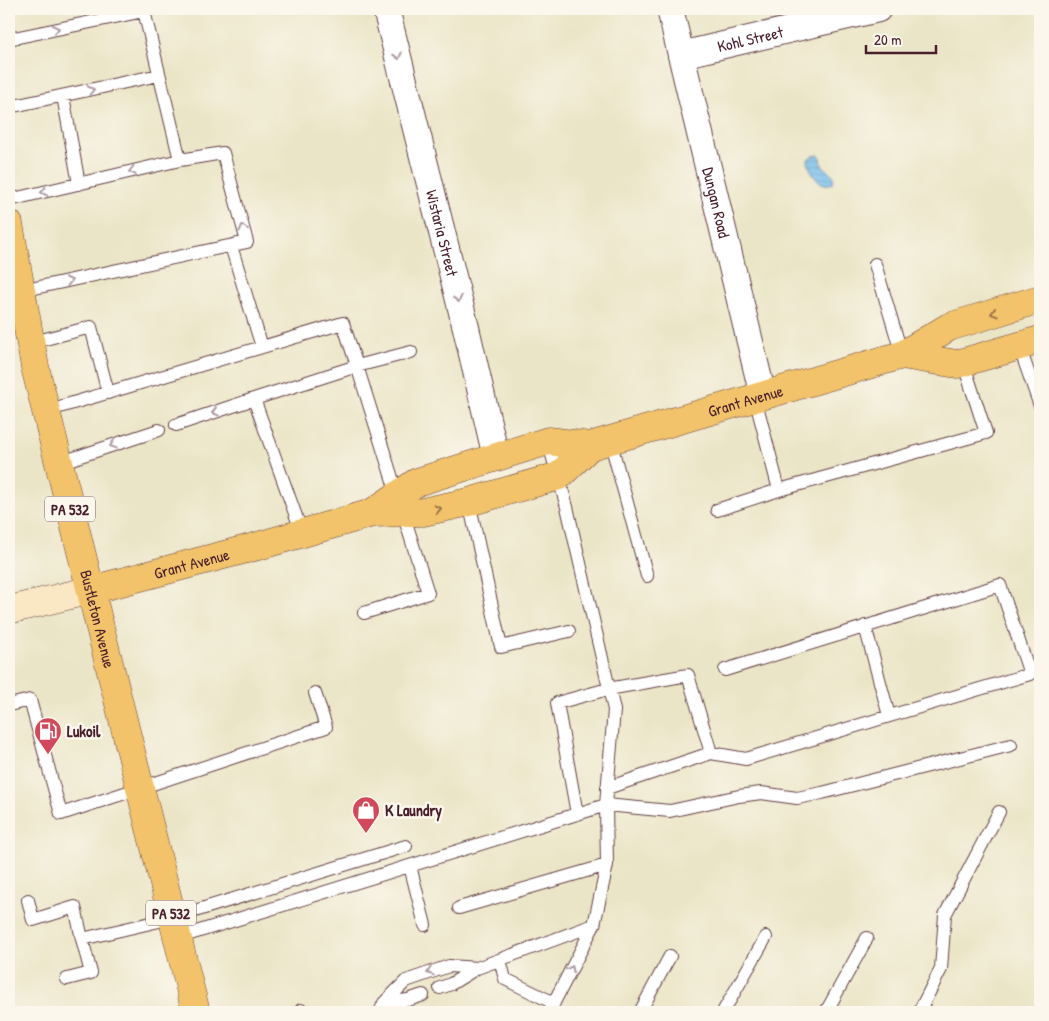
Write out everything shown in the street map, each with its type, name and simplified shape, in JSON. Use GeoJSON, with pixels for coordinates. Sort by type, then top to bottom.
{"type":"FeatureCollection","features":[{"type":"Feature","properties":{"kind":"main road","name":"Bustleton Avenue"},"geometry":{"type":"LineString","coordinates":[[9,224],[30,343],[46,411],[196,1012]]}},
{"type":"Feature","properties":{"kind":"main road","name":"Grant Avenue"},"geometry":{"type":"LineString","coordinates":[[9,610],[302,533],[401,504],[417,482],[548,441],[600,443],[902,355],[949,327],[1040,299]]}},
{"type":"Feature","properties":{"kind":"main road","name":"Grant Avenue"},"geometry":{"type":"LineString","coordinates":[[902,355],[957,364],[1029,343]]}},
{"type":"Feature","properties":{"kind":"main road","name":"Grant Avenue"},"geometry":{"type":"LineString","coordinates":[[401,504],[423,512],[469,502],[559,476],[600,443]]}},
{"type":"Feature","properties":{"kind":"street","name":"Wistaria Street"},"geometry":{"type":"LineString","coordinates":[[386,9],[496,457]]}},
{"type":"Feature","properties":{"kind":"street","name":"Dungan Road"},"geometry":{"type":"LineString","coordinates":[[670,9],[759,397]]}},
{"type":"Feature","properties":{"kind":"street","name":"Kohl Street"},"geometry":{"type":"LineString","coordinates":[[681,55],[878,9]]}},
{"type":"Feature","properties":{"kind":"lane"},"geometry":{"type":"LineString","coordinates":[[9,39],[144,11],[180,160]]}},
{"type":"Feature","properties":{"kind":"lane"},"geometry":{"type":"LineString","coordinates":[[9,107],[159,75]]}},
{"type":"Feature","properties":{"kind":"lane"},"geometry":{"type":"LineString","coordinates":[[63,96],[78,184]]}},
{"type":"Feature","properties":{"kind":"lane"},"geometry":{"type":"LineString","coordinates":[[9,200],[180,160],[223,153],[247,242],[21,292]]}},
{"type":"Feature","properties":{"kind":"lane"},"geometry":{"type":"LineString","coordinates":[[231,246],[262,347]]}},
{"type":"Feature","properties":{"kind":"lane"},"geometry":{"type":"LineString","coordinates":[[875,264],[902,355]]}},
{"type":"Feature","properties":{"kind":"lane"},"geometry":{"type":"LineString","coordinates":[[46,411],[343,323],[428,593],[364,613]]}},
{"type":"Feature","properties":{"kind":"lane"},"geometry":{"type":"LineString","coordinates":[[30,343],[91,327],[108,393]]}},
{"type":"Feature","properties":{"kind":"lane"},"geometry":{"type":"LineString","coordinates":[[1029,343],[1040,406]]}},
{"type":"Feature","properties":{"kind":"lane"},"geometry":{"type":"LineString","coordinates":[[176,425],[357,366],[411,352]]}},
{"type":"Feature","properties":{"kind":"lane"},"geometry":{"type":"LineString","coordinates":[[717,510],[780,490],[986,433],[963,362]]}},
{"type":"Feature","properties":{"kind":"lane"},"geometry":{"type":"LineString","coordinates":[[759,397],[780,490]]}},
{"type":"Feature","properties":{"kind":"lane"},"geometry":{"type":"LineString","coordinates":[[254,399],[302,533]]}},
{"type":"Feature","properties":{"kind":"lane"},"geometry":{"type":"LineString","coordinates":[[59,463],[160,430]]}},
{"type":"Feature","properties":{"kind":"lane"},"geometry":{"type":"LineString","coordinates":[[500,960],[505,979],[551,1008],[594,925],[607,865],[606,805],[614,710],[559,476],[548,441]]}},
{"type":"Feature","properties":{"kind":"lane"},"geometry":{"type":"LineString","coordinates":[[600,443],[647,576]]}},
{"type":"Feature","properties":{"kind":"lane"},"geometry":{"type":"LineString","coordinates":[[469,502],[501,647],[569,631]]}},
{"type":"Feature","properties":{"kind":"lane"},"geometry":{"type":"LineString","coordinates":[[608,788],[711,753],[746,759],[1030,674],[1000,585],[725,670]]}},
{"type":"Feature","properties":{"kind":"lane"},"geometry":{"type":"LineString","coordinates":[[865,626],[889,716]]}},
{"type":"Feature","properties":{"kind":"lane"},"geometry":{"type":"LineString","coordinates":[[577,814],[557,703],[608,689],[688,675],[711,753]]}},
{"type":"Feature","properties":{"kind":"lane"},"geometry":{"type":"LineString","coordinates":[[9,705],[30,700],[61,814],[326,727],[314,693]]}},
{"type":"Feature","properties":{"kind":"lane"},"geometry":{"type":"LineString","coordinates":[[82,938],[175,928],[410,866],[606,805],[670,811],[761,793],[797,798],[1011,746]]}},
{"type":"Feature","properties":{"kind":"lane"},"geometry":{"type":"LineString","coordinates":[[919,1012],[941,970],[945,915],[999,812]]}},
{"type":"Feature","properties":{"kind":"lane"},"geometry":{"type":"LineString","coordinates":[[175,928],[406,846]]}},
{"type":"Feature","properties":{"kind":"lane"},"geometry":{"type":"LineString","coordinates":[[459,908],[607,865]]}},
{"type":"Feature","properties":{"kind":"lane"},"geometry":{"type":"LineString","coordinates":[[410,866],[425,925]]}},
{"type":"Feature","properties":{"kind":"lane"},"geometry":{"type":"LineString","coordinates":[[28,900],[33,920],[75,907],[90,973],[67,978]]}},
{"type":"Feature","properties":{"kind":"lane"},"geometry":{"type":"LineString","coordinates":[[440,988],[451,984],[477,968],[594,925]]}},
{"type":"Feature","properties":{"kind":"lane"},"geometry":{"type":"LineString","coordinates":[[723,1012],[766,936]]}},
{"type":"Feature","properties":{"kind":"lane"},"geometry":{"type":"LineString","coordinates":[[826,1012],[866,938]]}},
{"type":"Feature","properties":{"kind":"lane"},"geometry":{"type":"LineString","coordinates":[[640,1012],[670,956]]}},
{"type":"Feature","properties":{"kind":"lane"},"geometry":{"type":"LineString","coordinates":[[382,1008],[406,981],[449,966],[477,968]]}},
{"type":"Feature","properties":{"kind":"lane"},"geometry":{"type":"LineString","coordinates":[[382,1008],[423,995]]}},
{"type":"Feature","properties":{"kind":"water"},"geometry":{"type":"Polygon","coordinates":[[[819,155],[822,165],[834,176],[833,183],[824,184],[819,182],[812,174],[808,159],[819,155]]]}},
{"type":"Feature","properties":{"kind":"place","name":"Lukoil"},"geometry":{"type":"Point","coordinates":[48,755]}},
{"type":"Feature","properties":{"kind":"place","name":"K Laundry"},"geometry":{"type":"Point","coordinates":[366,834]}}]}
